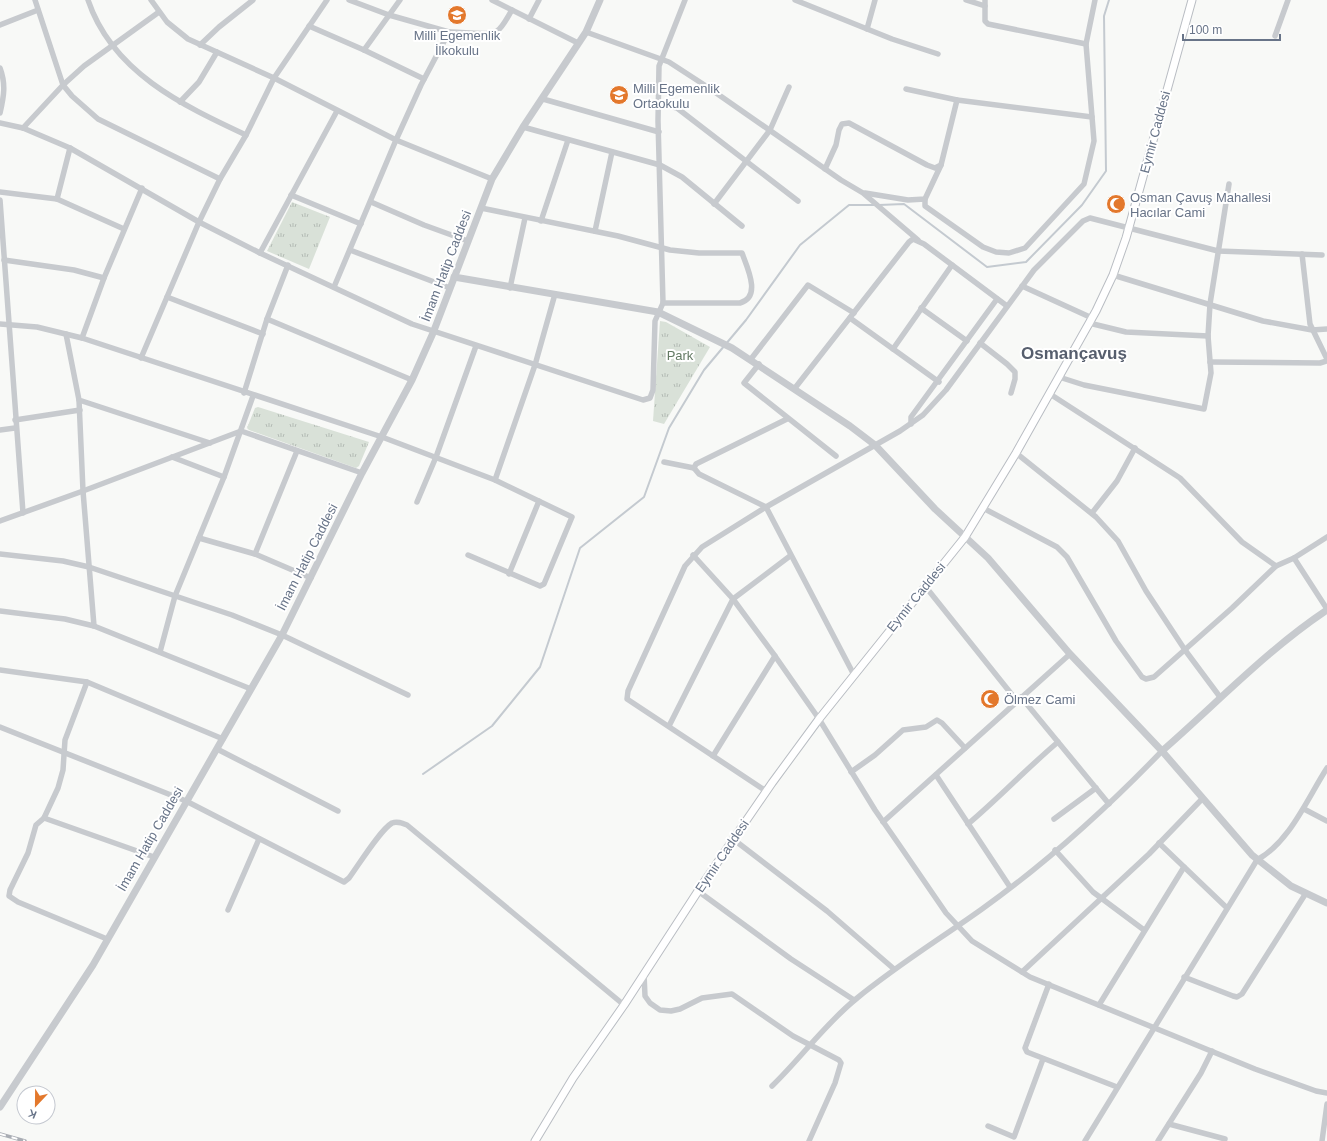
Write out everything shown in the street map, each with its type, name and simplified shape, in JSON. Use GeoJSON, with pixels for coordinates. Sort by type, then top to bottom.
{"type":"FeatureCollection","features":[{"type":"Feature","properties":{"kind":"main road","name":"Eymir Caddesi"},"geometry":{"type":"LineString","coordinates":[[535,1141],[573,1078],[624,1005],[698,891],[766,791],[819,719],[965,537],[984,508],[1050,394],[1113,275],[1192,0]]}},
{"type":"Feature","properties":{"kind":"street"},"geometry":{"type":"LineString","coordinates":[[35,0],[63,85],[72,96],[98,119],[220,179]]}},
{"type":"Feature","properties":{"kind":"street"},"geometry":{"type":"LineString","coordinates":[[88,0],[92,11],[113,45],[150,83],[180,102],[246,135]]}},
{"type":"Feature","properties":{"kind":"street"},"geometry":{"type":"LineString","coordinates":[[151,0],[167,22],[188,39],[274,78],[396,140],[492,179]]}},
{"type":"Feature","properties":{"kind":"street"},"geometry":{"type":"LineString","coordinates":[[200,44],[253,0]]}},
{"type":"Feature","properties":{"kind":"street"},"geometry":{"type":"LineString","coordinates":[[141,358],[199,222],[220,179],[246,135],[274,78],[327,0]]}},
{"type":"Feature","properties":{"kind":"street"},"geometry":{"type":"LineString","coordinates":[[349,0],[389,15],[449,32],[460,31],[490,33],[497,31],[512,10]]}},
{"type":"Feature","properties":{"kind":"street"},"geometry":{"type":"LineString","coordinates":[[364,50],[400,0]]}},
{"type":"Feature","properties":{"kind":"street"},"geometry":{"type":"LineString","coordinates":[[492,0],[578,43]]}},
{"type":"Feature","properties":{"kind":"street"},"geometry":{"type":"LineString","coordinates":[[529,19],[539,0]]}},
{"type":"Feature","properties":{"kind":"street","name":"İmam Hatip Caddesi"},"geometry":{"type":"LineString","coordinates":[[0,1107],[93,965],[282,635],[362,473],[412,380],[433,332],[492,179],[523,127],[586,32],[600,0]]}},
{"type":"Feature","properties":{"kind":"street"},"geometry":{"type":"LineString","coordinates":[[0,123],[23,128],[70,148],[199,222],[260,253],[433,332],[643,400],[650,398],[654,377],[655,321],[663,303],[663,248],[658,104],[661,59],[686,0]]}},
{"type":"Feature","properties":{"kind":"street"},"geometry":{"type":"LineString","coordinates":[[796,0],[867,29],[938,54]]}},
{"type":"Feature","properties":{"kind":"street"},"geometry":{"type":"LineString","coordinates":[[867,29],[875,0]]}},
{"type":"Feature","properties":{"kind":"street"},"geometry":{"type":"LineString","coordinates":[[966,0],[985,3],[985,21],[988,24],[1086,44]]}},
{"type":"Feature","properties":{"kind":"street"},"geometry":{"type":"LineString","coordinates":[[957,100],[941,165],[925,199],[925,206],[983,247],[996,252],[1009,253],[1025,248],[1084,184],[1094,141],[1086,44],[1094,0]]}},
{"type":"Feature","properties":{"kind":"street"},"geometry":{"type":"LineString","coordinates":[[1275,36],[1288,0]]}},
{"type":"Feature","properties":{"kind":"street"},"geometry":{"type":"LineString","coordinates":[[0,25],[38,10]]}},
{"type":"Feature","properties":{"kind":"street"},"geometry":{"type":"LineString","coordinates":[[23,128],[63,85],[84,66],[159,12]]}},
{"type":"Feature","properties":{"kind":"street"},"geometry":{"type":"LineString","coordinates":[[309,26],[364,50],[424,79]]}},
{"type":"Feature","properties":{"kind":"street"},"geometry":{"type":"LineString","coordinates":[[334,288],[396,140],[424,79],[449,32]]}},
{"type":"Feature","properties":{"kind":"street"},"geometry":{"type":"LineString","coordinates":[[586,32],[669,62],[703,83],[825,169],[863,193],[918,240],[1006,306]]}},
{"type":"Feature","properties":{"kind":"street"},"geometry":{"type":"LineString","coordinates":[[180,102],[199,82],[217,52]]}},
{"type":"Feature","properties":{"kind":"street"},"geometry":{"type":"LineString","coordinates":[[0,68],[4,79],[5,91],[0,113]]}},
{"type":"Feature","properties":{"kind":"street"},"geometry":{"type":"LineString","coordinates":[[714,204],[770,130],[789,87]]}},
{"type":"Feature","properties":{"kind":"street"},"geometry":{"type":"LineString","coordinates":[[906,89],[957,100],[1092,117]]}},
{"type":"Feature","properties":{"kind":"street"},"geometry":{"type":"LineString","coordinates":[[543,99],[659,132]]}},
{"type":"Feature","properties":{"kind":"street"},"geometry":{"type":"LineString","coordinates":[[658,104],[677,108],[798,201]]}},
{"type":"Feature","properties":{"kind":"street"},"geometry":{"type":"LineString","coordinates":[[260,253],[337,111]]}},
{"type":"Feature","properties":{"kind":"street"},"geometry":{"type":"LineString","coordinates":[[825,169],[836,145],[839,130],[842,124],[849,123],[927,165],[935,168],[941,165]]}},
{"type":"Feature","properties":{"kind":"street"},"geometry":{"type":"LineString","coordinates":[[523,127],[660,165],[676,172],[742,226]]}},
{"type":"Feature","properties":{"kind":"street"},"geometry":{"type":"LineString","coordinates":[[540,221],[568,140]]}},
{"type":"Feature","properties":{"kind":"street"},"geometry":{"type":"LineString","coordinates":[[57,199],[70,148]]}},
{"type":"Feature","properties":{"kind":"street"},"geometry":{"type":"LineString","coordinates":[[595,231],[612,152]]}},
{"type":"Feature","properties":{"kind":"street"},"geometry":{"type":"LineString","coordinates":[[1059,377],[1084,385],[1204,409],[1211,373],[1208,336],[1210,304],[1228,184]]}},
{"type":"Feature","properties":{"kind":"street"},"geometry":{"type":"LineString","coordinates":[[82,338],[104,278],[142,188]]}},
{"type":"Feature","properties":{"kind":"street"},"geometry":{"type":"LineString","coordinates":[[0,192],[57,199],[124,229]]}},
{"type":"Feature","properties":{"kind":"street"},"geometry":{"type":"LineString","coordinates":[[863,193],[908,200],[925,199]]}},
{"type":"Feature","properties":{"kind":"street"},"geometry":{"type":"LineString","coordinates":[[291,195],[361,224]]}},
{"type":"Feature","properties":{"kind":"street"},"geometry":{"type":"LineString","coordinates":[[0,200],[15,428],[23,513]]}},
{"type":"Feature","properties":{"kind":"street"},"geometry":{"type":"LineString","coordinates":[[371,202],[424,225],[468,241]]}},
{"type":"Feature","properties":{"kind":"street"},"geometry":{"type":"LineString","coordinates":[[481,208],[595,231],[663,248],[700,253],[742,253],[752,284],[750,298],[746,302],[663,303]]}},
{"type":"Feature","properties":{"kind":"street"},"geometry":{"type":"LineString","coordinates":[[510,288],[525,218]]}},
{"type":"Feature","properties":{"kind":"street"},"geometry":{"type":"LineString","coordinates":[[766,791],[669,726],[632,704],[627,696],[685,566],[693,555],[702,547],[766,507],[912,424],[936,401],[1034,270],[1083,221],[1090,218],[1218,251],[1322,255]]}},
{"type":"Feature","properties":{"kind":"street"},"geometry":{"type":"LineString","coordinates":[[795,388],[909,242],[913,239],[918,240]]}},
{"type":"Feature","properties":{"kind":"street"},"geometry":{"type":"LineString","coordinates":[[350,250],[450,288]]}},
{"type":"Feature","properties":{"kind":"street"},"geometry":{"type":"LineString","coordinates":[[1210,362],[1320,363],[1327,360],[1310,324],[1302,254]]}},
{"type":"Feature","properties":{"kind":"street"},"geometry":{"type":"LineString","coordinates":[[4,260],[74,270],[104,278]]}},
{"type":"Feature","properties":{"kind":"street"},"geometry":{"type":"LineString","coordinates":[[893,349],[952,265]]}},
{"type":"Feature","properties":{"kind":"street"},"geometry":{"type":"LineString","coordinates":[[244,393],[267,320],[288,266]]}},
{"type":"Feature","properties":{"kind":"street"},"geometry":{"type":"LineString","coordinates":[[1113,275],[1263,321],[1312,330],[1327,329]]}},
{"type":"Feature","properties":{"kind":"street"},"geometry":{"type":"LineString","coordinates":[[454,277],[510,288],[555,294],[658,312],[715,338],[751,359],[795,388],[875,446],[934,509],[988,558],[1070,654],[1142,732],[1162,751],[1202,799],[1258,860],[1291,886],[1327,903]]}},
{"type":"Feature","properties":{"kind":"street"},"geometry":{"type":"LineString","coordinates":[[751,359],[808,285],[852,315],[893,349],[938,382]]}},
{"type":"Feature","properties":{"kind":"street"},"geometry":{"type":"LineString","coordinates":[[1022,286],[1090,320],[1126,332],[1208,336]]}},
{"type":"Feature","properties":{"kind":"street"},"geometry":{"type":"LineString","coordinates":[[495,480],[534,365],[555,294]]}},
{"type":"Feature","properties":{"kind":"street"},"geometry":{"type":"LineString","coordinates":[[167,297],[263,334]]}},
{"type":"Feature","properties":{"kind":"street"},"geometry":{"type":"LineString","coordinates":[[912,424],[911,417],[938,382],[997,299]]}},
{"type":"Feature","properties":{"kind":"street"},"geometry":{"type":"LineString","coordinates":[[921,308],[967,341]]}},
{"type":"Feature","properties":{"kind":"street"},"geometry":{"type":"LineString","coordinates":[[267,320],[412,380]]}},
{"type":"Feature","properties":{"kind":"street"},"geometry":{"type":"LineString","coordinates":[[0,324],[8,324],[82,338],[253,396],[382,437],[495,480],[572,517],[544,584],[540,586],[532,584],[468,555]]}},
{"type":"Feature","properties":{"kind":"street"},"geometry":{"type":"LineString","coordinates":[[66,334],[80,400],[83,491],[94,626]]}},
{"type":"Feature","properties":{"kind":"street"},"geometry":{"type":"LineString","coordinates":[[980,343],[1008,364],[1015,372],[1015,380],[1011,393]]}},
{"type":"Feature","properties":{"kind":"street"},"geometry":{"type":"LineString","coordinates":[[417,502],[436,457],[476,346]]}},
{"type":"Feature","properties":{"kind":"street"},"geometry":{"type":"LineString","coordinates":[[759,364],[744,383],[787,419],[836,456]]}},
{"type":"Feature","properties":{"kind":"street"},"geometry":{"type":"LineString","coordinates":[[1050,394],[1180,478],[1242,542],[1276,566]]}},
{"type":"Feature","properties":{"kind":"street"},"geometry":{"type":"LineString","coordinates":[[160,652],[175,596],[224,476],[253,396]]}},
{"type":"Feature","properties":{"kind":"street"},"geometry":{"type":"LineString","coordinates":[[80,400],[210,443]]}},
{"type":"Feature","properties":{"kind":"street"},"geometry":{"type":"LineString","coordinates":[[15,420],[80,410]]}},
{"type":"Feature","properties":{"kind":"street"},"geometry":{"type":"LineString","coordinates":[[694,468],[696,464],[787,419]]}},
{"type":"Feature","properties":{"kind":"street"},"geometry":{"type":"LineString","coordinates":[[0,430],[15,428]]}},
{"type":"Feature","properties":{"kind":"street"},"geometry":{"type":"LineString","coordinates":[[0,521],[241,431],[362,473]]}},
{"type":"Feature","properties":{"kind":"street"},"geometry":{"type":"LineString","coordinates":[[1092,513],[1117,481],[1135,448]]}},
{"type":"Feature","properties":{"kind":"street"},"geometry":{"type":"LineString","coordinates":[[255,554],[297,451]]}},
{"type":"Feature","properties":{"kind":"street"},"geometry":{"type":"LineString","coordinates":[[1016,453],[1092,513],[1118,541],[1146,591],[1185,650],[1220,697]]}},
{"type":"Feature","properties":{"kind":"street"},"geometry":{"type":"LineString","coordinates":[[172,457],[224,476]]}},
{"type":"Feature","properties":{"kind":"street"},"geometry":{"type":"LineString","coordinates":[[664,462],[694,468],[699,474],[766,507],[790,556],[854,675]]}},
{"type":"Feature","properties":{"kind":"street"},"geometry":{"type":"LineString","coordinates":[[509,574],[539,501]]}},
{"type":"Feature","properties":{"kind":"street"},"geometry":{"type":"LineString","coordinates":[[984,508],[1057,547],[1067,557],[1116,641],[1142,677],[1146,679],[1154,677],[1276,566],[1294,558],[1327,538]]}},
{"type":"Feature","properties":{"kind":"street"},"geometry":{"type":"LineString","coordinates":[[199,538],[255,554],[311,578]]}},
{"type":"Feature","properties":{"kind":"street"},"geometry":{"type":"LineString","coordinates":[[0,554],[89,567],[232,615],[282,635],[408,695]]}},
{"type":"Feature","properties":{"kind":"street"},"geometry":{"type":"LineString","coordinates":[[693,555],[733,599],[775,656],[819,719],[883,822],[946,913],[972,941],[1022,972],[1049,984],[1269,1074],[1316,1092],[1327,1093]]}},
{"type":"Feature","properties":{"kind":"street"},"geometry":{"type":"LineString","coordinates":[[669,726],[733,599],[790,556]]}},
{"type":"Feature","properties":{"kind":"street"},"geometry":{"type":"LineString","coordinates":[[772,1086],[854,1000],[894,969],[1010,887],[1055,850],[1130,785],[1162,751],[1220,697],[1277,648],[1327,609],[1294,558]]}},
{"type":"Feature","properties":{"kind":"street"},"geometry":{"type":"LineString","coordinates":[[925,586],[1109,804]]}},
{"type":"Feature","properties":{"kind":"street"},"geometry":{"type":"LineString","coordinates":[[0,611],[65,619],[94,626],[251,689]]}},
{"type":"Feature","properties":{"kind":"street"},"geometry":{"type":"LineString","coordinates":[[883,822],[1070,654]]}},
{"type":"Feature","properties":{"kind":"street"},"geometry":{"type":"LineString","coordinates":[[713,756],[775,656]]}},
{"type":"Feature","properties":{"kind":"street"},"geometry":{"type":"LineString","coordinates":[[0,670],[87,682],[223,739]]}},
{"type":"Feature","properties":{"kind":"street"},"geometry":{"type":"LineString","coordinates":[[87,682],[65,740],[63,770],[58,788],[44,818],[36,825],[28,853],[10,890],[9,896],[18,902],[107,939]]}},
{"type":"Feature","properties":{"kind":"street"},"geometry":{"type":"LineString","coordinates":[[851,772],[875,755],[903,730],[913,730],[926,727],[937,720],[942,723],[965,748]]}},
{"type":"Feature","properties":{"kind":"street"},"geometry":{"type":"LineString","coordinates":[[0,727],[186,801],[344,882],[349,878],[385,830],[392,823],[400,822],[407,825],[624,1005]]}},
{"type":"Feature","properties":{"kind":"street"},"geometry":{"type":"LineString","coordinates":[[968,824],[991,805],[1028,768],[1058,742]]}},
{"type":"Feature","properties":{"kind":"street"},"geometry":{"type":"LineString","coordinates":[[217,749],[338,811]]}},
{"type":"Feature","properties":{"kind":"street"},"geometry":{"type":"LineString","coordinates":[[1085,1141],[1184,977],[1258,860],[1275,846],[1304,809],[1327,768]]}},
{"type":"Feature","properties":{"kind":"street"},"geometry":{"type":"LineString","coordinates":[[936,775],[1010,887]]}},
{"type":"Feature","properties":{"kind":"street"},"geometry":{"type":"LineString","coordinates":[[1054,819],[1096,788]]}},
{"type":"Feature","properties":{"kind":"street"},"geometry":{"type":"LineString","coordinates":[[1022,972],[1159,843],[1202,799]]}},
{"type":"Feature","properties":{"kind":"street"},"geometry":{"type":"LineString","coordinates":[[1304,809],[1327,821]]}},
{"type":"Feature","properties":{"kind":"street"},"geometry":{"type":"LineString","coordinates":[[44,818],[154,857]]}},
{"type":"Feature","properties":{"kind":"street"},"geometry":{"type":"LineString","coordinates":[[228,910],[260,839]]}},
{"type":"Feature","properties":{"kind":"street"},"geometry":{"type":"LineString","coordinates":[[733,839],[827,911],[894,969]]}},
{"type":"Feature","properties":{"kind":"street"},"geometry":{"type":"LineString","coordinates":[[1159,843],[1227,908]]}},
{"type":"Feature","properties":{"kind":"street"},"geometry":{"type":"LineString","coordinates":[[1055,850],[1093,892],[1144,930]]}},
{"type":"Feature","properties":{"kind":"street"},"geometry":{"type":"LineString","coordinates":[[1099,1005],[1184,867]]}},
{"type":"Feature","properties":{"kind":"street"},"geometry":{"type":"LineString","coordinates":[[698,891],[791,959],[854,1000]]}},
{"type":"Feature","properties":{"kind":"street"},"geometry":{"type":"LineString","coordinates":[[1184,977],[1233,996],[1237,997],[1242,994],[1306,893]]}},
{"type":"Feature","properties":{"kind":"street"},"geometry":{"type":"LineString","coordinates":[[644,974],[645,996],[650,1003],[660,1010],[671,1011],[680,1009],[702,998],[732,994],[780,1028],[839,1060],[841,1063],[835,1083],[809,1141]]}},
{"type":"Feature","properties":{"kind":"street"},"geometry":{"type":"LineString","coordinates":[[1049,984],[1025,1048],[1027,1052],[1117,1086]]}},
{"type":"Feature","properties":{"kind":"street"},"geometry":{"type":"LineString","coordinates":[[1158,1141],[1212,1051]]}},
{"type":"Feature","properties":{"kind":"street"},"geometry":{"type":"LineString","coordinates":[[988,1126],[1014,1137],[1044,1059]]}},
{"type":"Feature","properties":{"kind":"street"},"geometry":{"type":"LineString","coordinates":[[1322,1141],[1327,1104]]}},
{"type":"Feature","properties":{"kind":"street"},"geometry":{"type":"LineString","coordinates":[[1169,1124],[1225,1139]]}},
{"type":"Feature","properties":{"kind":"green space"},"geometry":{"type":"Polygon","coordinates":[[[292,202],[330,217],[309,269],[267,251],[292,202]]]}},
{"type":"Feature","properties":{"kind":"green space","name":"Park"},"geometry":{"type":"Polygon","coordinates":[[[660,321],[666,322],[710,347],[664,424],[653,421],[660,321]]]}},
{"type":"Feature","properties":{"kind":"green space"},"geometry":{"type":"Polygon","coordinates":[[[258,407],[369,442],[359,466],[356,468],[249,430],[247,428],[255,408],[258,407]]]}},
{"type":"Feature","properties":{"kind":"waterway"},"geometry":{"type":"LineString","coordinates":[[879,205],[904,204],[987,267],[1026,262],[1082,205],[1106,171],[1104,16],[1109,0]]}},
{"type":"Feature","properties":{"kind":"waterway"},"geometry":{"type":"LineString","coordinates":[[423,774],[492,726],[540,667],[580,548],[644,497],[669,428],[704,370],[746,320],[800,245],[849,205],[874,205]]}},
{"type":"Feature","properties":{"kind":"railway"},"geometry":{"type":"LineString","coordinates":[[0,1134],[25,1141]]}},
{"type":"Feature","properties":{"kind":"place","name":"Milli Egemenlik İlkokulu"},"geometry":{"type":"Point","coordinates":[457,15]}},
{"type":"Feature","properties":{"kind":"place","name":"Milli Egemenlik Ortaokulu"},"geometry":{"type":"Point","coordinates":[619,95]}},
{"type":"Feature","properties":{"kind":"place","name":"Osman Çavuş Mahallesi Hacılar Cami"},"geometry":{"type":"Point","coordinates":[1116,204]}},
{"type":"Feature","properties":{"kind":"place","name":"Ölmez Cami"},"geometry":{"type":"Point","coordinates":[990,699]}},
{"type":"Feature","properties":{"kind":"district","name":"Osmançavuş"},"geometry":{"type":"Point","coordinates":[1074,353]}}]}
